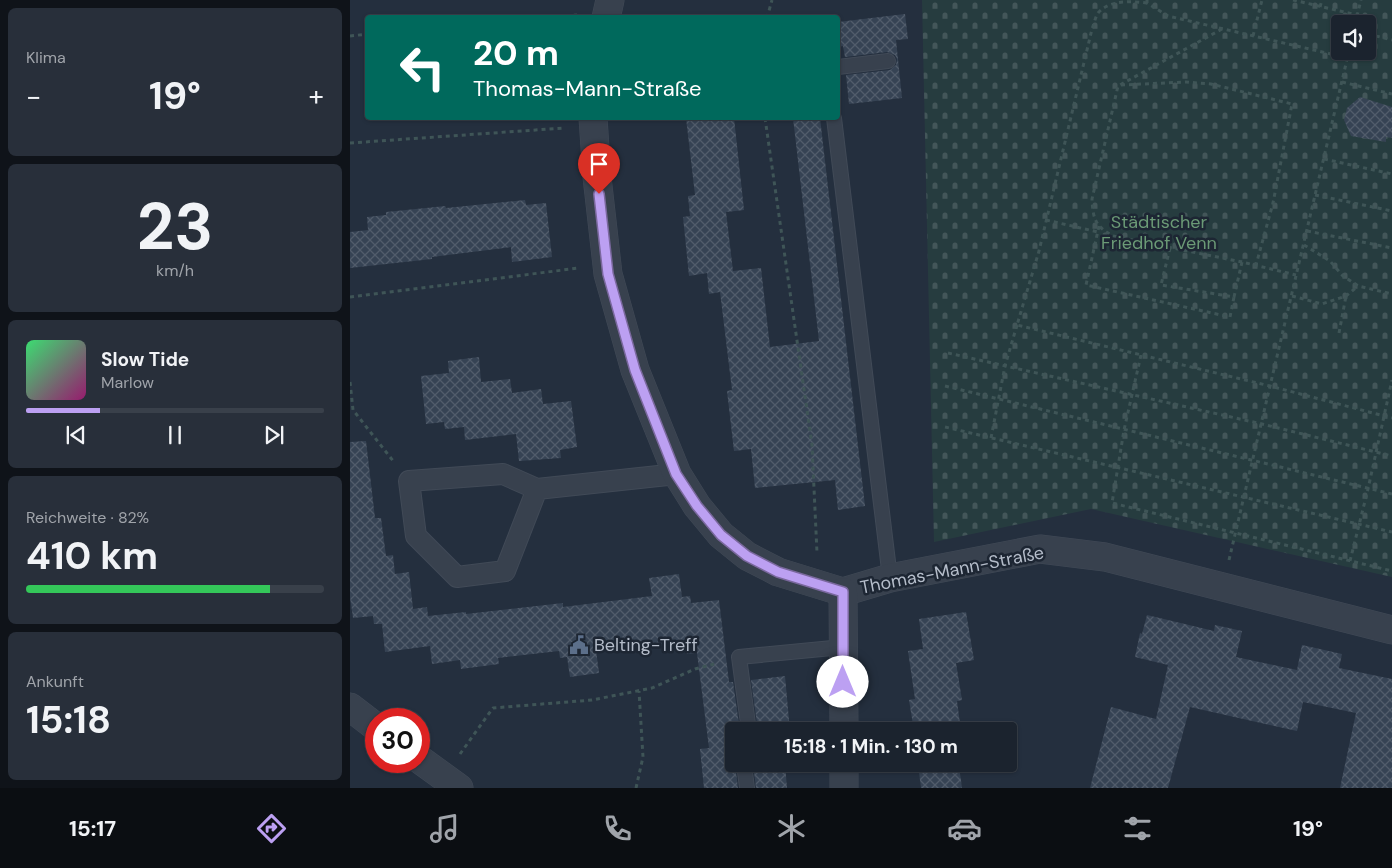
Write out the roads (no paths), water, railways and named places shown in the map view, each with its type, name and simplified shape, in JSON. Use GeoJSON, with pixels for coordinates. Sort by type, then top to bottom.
{"type":"FeatureCollection","features":[{"type":"Feature","properties":{"kind":"street"},"geometry":{"type":"LineString","coordinates":[[607,15],[610,0]]}},
{"type":"Feature","properties":{"kind":"street"},"geometry":{"type":"LineString","coordinates":[[593,122],[607,265],[635,370],[676,474],[697,506],[721,535],[747,556],[778,572],[831,588],[843,646],[844,722]]}},
{"type":"Feature","properties":{"kind":"street"},"geometry":{"type":"LineString","coordinates":[[537,489],[505,570],[457,577],[416,536],[409,482],[503,474],[537,489],[676,474]]}},
{"type":"Feature","properties":{"kind":"street","name":"Thomas-Mann-Straße"},"geometry":{"type":"LineString","coordinates":[[831,588],[1040,549],[1105,557],[1392,630]]}},
{"type":"Feature","properties":{"kind":"street"},"geometry":{"type":"LineString","coordinates":[[350,707],[365,719]]}},
{"type":"Feature","properties":{"kind":"street"},"geometry":{"type":"LineString","coordinates":[[430,767],[451,783]]}},
{"type":"Feature","properties":{"kind":"street"},"geometry":{"type":"LineString","coordinates":[[844,772],[844,788]]}},
{"type":"Feature","properties":{"kind":"lane"},"geometry":{"type":"LineString","coordinates":[[840,67],[888,61]]}},
{"type":"Feature","properties":{"kind":"lane"},"geometry":{"type":"LineString","coordinates":[[834,120],[890,578]]}},
{"type":"Feature","properties":{"kind":"lane"},"geometry":{"type":"LineString","coordinates":[[747,722],[739,657],[843,646]]}},
{"type":"Feature","properties":{"kind":"lane"},"geometry":{"type":"LineString","coordinates":[[745,772],[747,788]]}},
{"type":"Feature","properties":{"kind":"place","name":"Belting-Treff"},"geometry":{"type":"Point","coordinates":[579,645]}},
{"type":"Feature","properties":{"kind":"park label","name":"Städtischer Friedhof Venn"},"geometry":{"type":"Point","coordinates":[1159,232]}}]}
